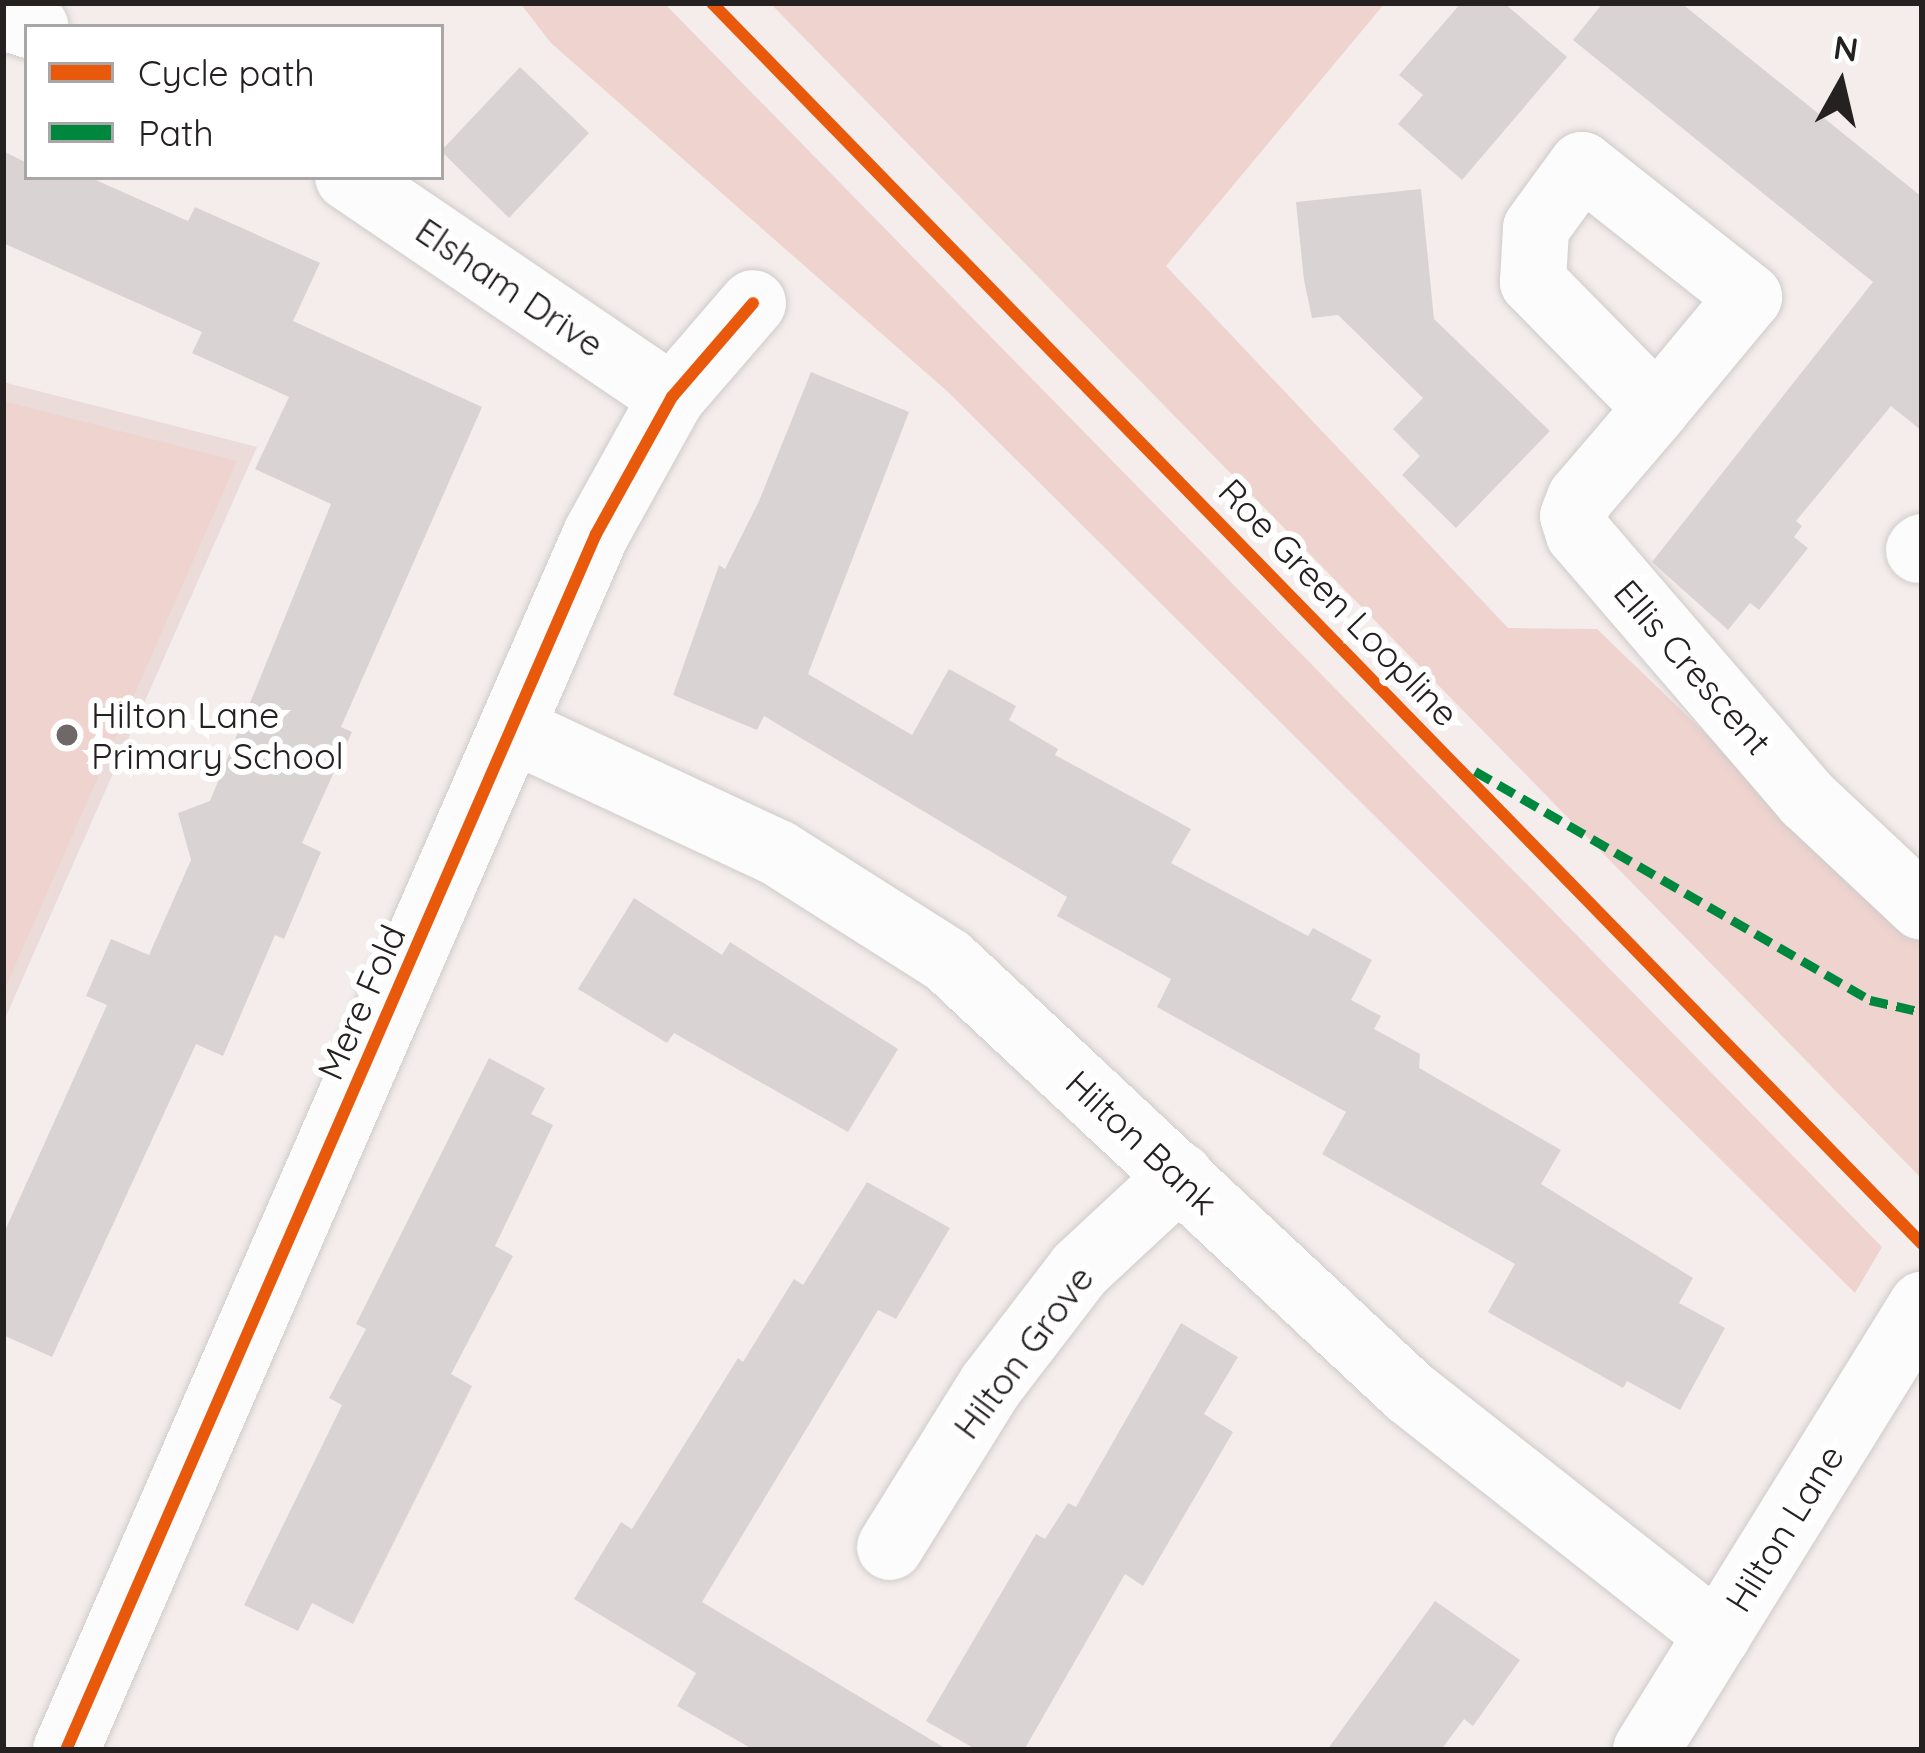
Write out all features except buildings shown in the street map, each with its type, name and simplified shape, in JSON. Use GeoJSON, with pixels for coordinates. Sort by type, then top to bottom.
{"type":"FeatureCollection","features":[{"type":"Feature","properties":{"kind":"street","name":"Elsham Drive"},"geometry":{"type":"LineString","coordinates":[[352,180],[672,397]]}},
{"type":"Feature","properties":{"kind":"street","name":"Mere Fold"},"geometry":{"type":"LineString","coordinates":[[66,1750],[596,534],[672,397],[753,303]]}},
{"type":"Feature","properties":{"kind":"street","name":"Ellis Crescent"},"geometry":{"type":"LineString","coordinates":[[1657,408],[1580,498],[1573,516],[1579,534],[1808,800],[1922,907]]}},
{"type":"Feature","properties":{"kind":"street","name":"Hilton Bank"},"geometry":{"type":"LineString","coordinates":[[514,730],[866,902],[948,961],[1409,1392],[1718,1635]]}},
{"type":"Feature","properties":{"kind":"street","name":"Hilton Grove"},"geometry":{"type":"LineString","coordinates":[[890,1547],[991,1385],[1081,1269],[1180,1176]]}},
{"type":"Feature","properties":{"kind":"street","name":"Hilton Lane"},"geometry":{"type":"LineString","coordinates":[[1646,1750],[1922,1305]]}},
{"type":"Feature","properties":{"kind":"shaded area"},"geometry":{"type":"Polygon","coordinates":[[[520,3],[664,3],[1882,1247],[1855,1293],[948,392],[551,43],[520,3]]]}},
{"type":"Feature","properties":{"kind":"shaded area"},"geometry":{"type":"Polygon","coordinates":[[[770,3],[1385,3],[1166,266],[1508,628],[1597,629],[1922,942],[1922,1179],[770,3]]]}},
{"type":"Feature","properties":{"kind":"shaded area","name":"Hilton Lane Primary School"},"geometry":{"type":"Polygon","coordinates":[[[3,382],[257,447],[3,1023],[3,382]]]}},
{"type":"Feature","properties":{"kind":"shaded area","name":"Hilton Lane Primary School"},"geometry":{"type":"Polygon","coordinates":[[[3,401],[237,461],[3,993],[3,401]]]}},
{"type":"Feature","properties":{"kind":"marked path"},"geometry":{"type":"LineString","coordinates":[[1475,771],[1870,1000],[1922,1012]]}},
{"type":"Feature","properties":{"kind":"cycle path","name":"Roe Green Loopline"},"geometry":{"type":"LineString","coordinates":[[712,3],[1922,1244]]}},
{"type":"Feature","properties":{"kind":"cycle path"},"geometry":{"type":"LineString","coordinates":[[66,1750],[596,534],[672,397],[753,303]]}},
{"type":"Feature","properties":{"kind":"place","name":"Hilton Lane Primary School"},"geometry":{"type":"Point","coordinates":[67,735]}}]}
